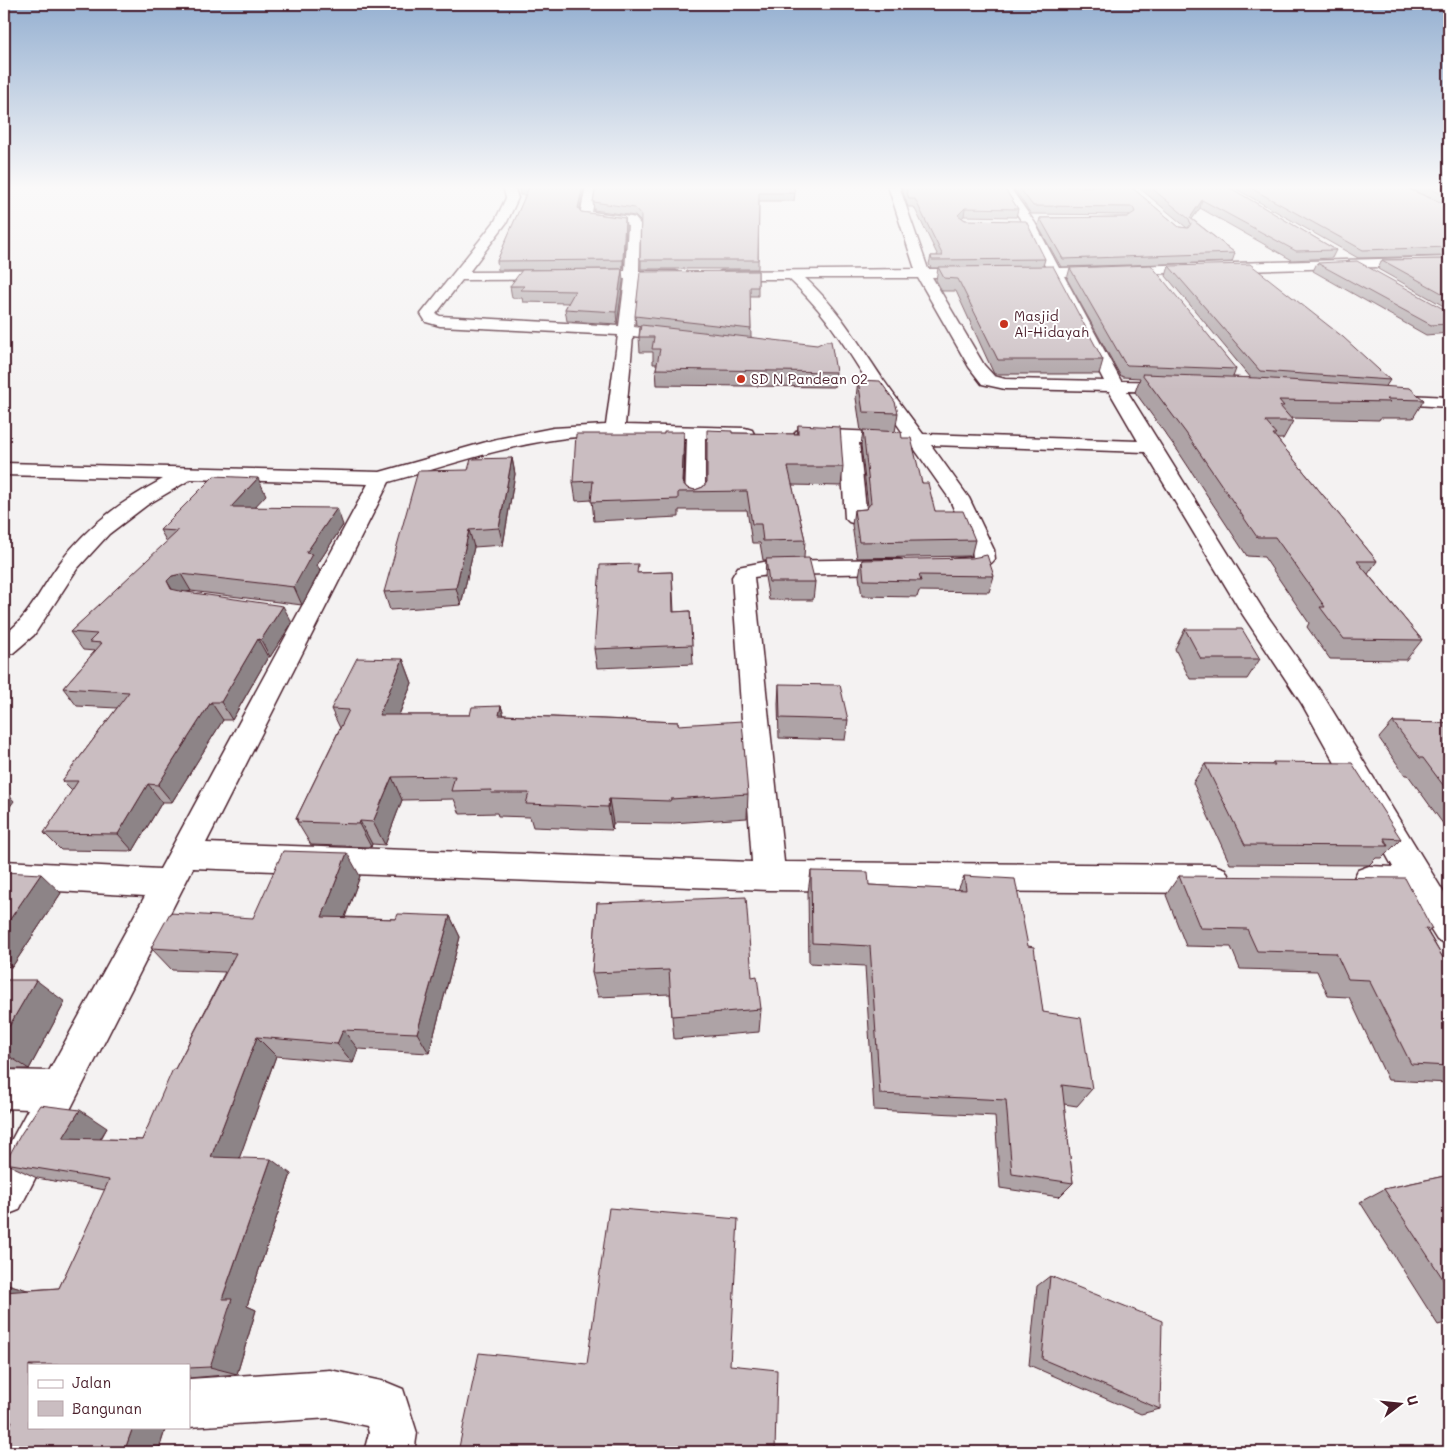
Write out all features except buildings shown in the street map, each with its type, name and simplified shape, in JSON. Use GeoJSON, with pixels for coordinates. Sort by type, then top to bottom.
{"type":"FeatureCollection","features":[{"type":"Feature","properties":{"kind":"street"},"geometry":{"type":"LineString","coordinates":[[475,254],[428,314],[431,319],[626,331],[692,339]]}},
{"type":"Feature","properties":{"kind":"street"},"geometry":{"type":"LineString","coordinates":[[615,430],[632,276],[632,254]]}},
{"type":"Feature","properties":{"kind":"street"},"geometry":{"type":"LineString","coordinates":[[916,254],[923,274],[976,367],[988,380],[1005,384],[1114,384],[1191,387]]}},
{"type":"Feature","properties":{"kind":"street"},"geometry":{"type":"LineString","coordinates":[[1045,254],[1114,384],[1151,447],[1255,615],[1312,699],[1418,880],[1449,929]]}},
{"type":"Feature","properties":{"kind":"street"},"geometry":{"type":"LineString","coordinates":[[1339,254],[1374,274]]}},
{"type":"Feature","properties":{"kind":"street"},"geometry":{"type":"LineString","coordinates":[[1009,273],[1449,261]]}},
{"type":"Feature","properties":{"kind":"street"},"geometry":{"type":"LineString","coordinates":[[1152,270],[1164,285]]}},
{"type":"Feature","properties":{"kind":"street"},"geometry":{"type":"LineString","coordinates":[[712,275],[990,273]]}},
{"type":"Feature","properties":{"kind":"street"},"geometry":{"type":"LineString","coordinates":[[768,876],[743,577],[746,572],[753,569],[769,568],[968,565],[980,563],[984,559],[983,550],[960,498],[917,439],[842,328],[816,296],[792,274]]}},
{"type":"Feature","properties":{"kind":"street"},"geometry":{"type":"LineString","coordinates":[[457,276],[692,275]]}},
{"type":"Feature","properties":{"kind":"street"},"geometry":{"type":"LineString","coordinates":[[1372,398],[1449,402]]}},
{"type":"Feature","properties":{"kind":"street"},"geometry":{"type":"LineString","coordinates":[[4,469],[185,475],[381,478],[519,440],[553,434],[615,430],[763,434]]}},
{"type":"Feature","properties":{"kind":"street"},"geometry":{"type":"LineString","coordinates":[[695,501],[696,432]]}},
{"type":"Feature","properties":{"kind":"street"},"geometry":{"type":"LineString","coordinates":[[782,435],[1151,447]]}},
{"type":"Feature","properties":{"kind":"street"},"geometry":{"type":"LineString","coordinates":[[849,437],[856,518]]}},
{"type":"Feature","properties":{"kind":"street"},"geometry":{"type":"LineString","coordinates":[[4,647],[25,630],[76,556],[102,528],[128,507],[185,475]]}},
{"type":"Feature","properties":{"kind":"street"},"geometry":{"type":"LineString","coordinates":[[4,1195],[183,855],[300,615],[381,478]]}},
{"type":"Feature","properties":{"kind":"street"},"geometry":{"type":"LineString","coordinates":[[183,855],[768,876],[1238,879]]}},
{"type":"Feature","properties":{"kind":"street"},"geometry":{"type":"LineString","coordinates":[[4,874],[168,883]]}},
{"type":"Feature","properties":{"kind":"street"},"geometry":{"type":"LineString","coordinates":[[1338,880],[1418,880]]}},
{"type":"Feature","properties":{"kind":"street"},"geometry":{"type":"LineString","coordinates":[[4,1089],[59,1091]]}},
{"type":"Feature","properties":{"kind":"street"},"geometry":{"type":"LineString","coordinates":[[190,1403],[330,1394],[358,1399],[386,1406],[393,1433],[389,1452]]}},
{"type":"Feature","properties":{"kind":"place","name":"Masjid Al-Hidayah"},"geometry":{"type":"Point","coordinates":[1004,324]}},
{"type":"Feature","properties":{"kind":"place","name":"SD N Pandean 02"},"geometry":{"type":"Point","coordinates":[741,379]}}]}
